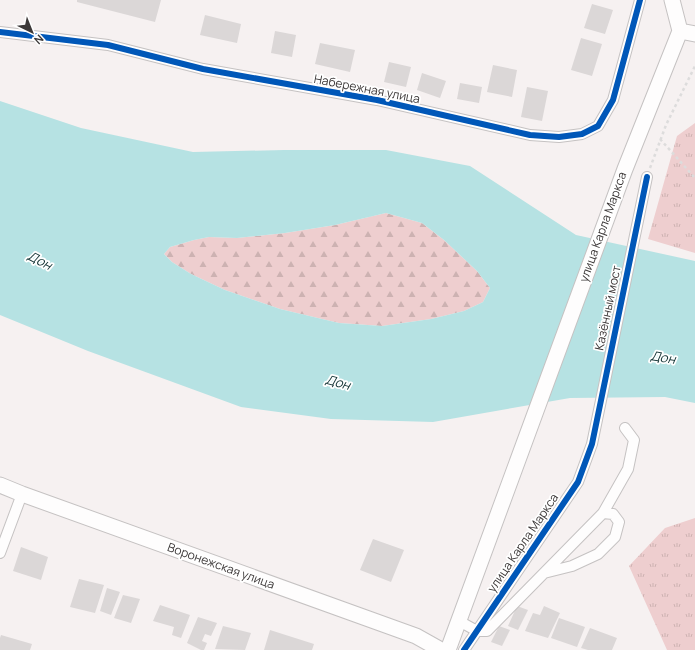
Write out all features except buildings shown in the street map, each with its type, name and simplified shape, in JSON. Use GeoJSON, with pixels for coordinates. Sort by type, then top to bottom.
{"type":"FeatureCollection","features":[{"type":"Feature","properties":{"kind":"main road"},"geometry":{"type":"LineString","coordinates":[[672,0],[680,31],[695,34]]}},
{"type":"Feature","properties":{"kind":"main road","name":"улица Карла Маркса"},"geometry":{"type":"LineString","coordinates":[[448,650],[625,169],[680,31]]}},
{"type":"Feature","properties":{"kind":"main road","name":"Воронежская улица"},"geometry":{"type":"LineString","coordinates":[[0,485],[416,636],[441,650]]}},
{"type":"Feature","properties":{"kind":"street","name":"Набережная улица"},"geometry":{"type":"LineString","coordinates":[[0,32],[108,45],[203,69],[377,100],[530,135],[559,137],[582,134],[598,126],[613,100],[640,0]]}},
{"type":"Feature","properties":{"kind":"street","name":"Казённый мост"},"geometry":{"type":"LineString","coordinates":[[592,444],[647,177]]}},
{"type":"Feature","properties":{"kind":"street"},"geometry":{"type":"LineString","coordinates":[[459,621],[477,631],[487,631],[603,513],[628,469],[634,440],[625,428]]}},
{"type":"Feature","properties":{"kind":"street","name":"улица Карла Маркса"},"geometry":{"type":"LineString","coordinates":[[464,650],[578,482],[592,444]]}},
{"type":"Feature","properties":{"kind":"street"},"geometry":{"type":"LineString","coordinates":[[0,553],[22,494]]}},
{"type":"Feature","properties":{"kind":"street"},"geometry":{"type":"LineString","coordinates":[[544,573],[572,566],[598,554],[615,537],[619,522],[613,514],[603,513]]}},
{"type":"Feature","properties":{"kind":"path"},"geometry":{"type":"LineString","coordinates":[[647,177],[666,125],[695,66]]}},
{"type":"Feature","properties":{"kind":"path"},"geometry":{"type":"LineString","coordinates":[[660,139],[695,178]]}},
{"type":"Feature","properties":{"kind":"green space"},"geometry":{"type":"Polygon","coordinates":[[[695,123],[695,253],[648,239],[677,136],[695,123]]]}},
{"type":"Feature","properties":{"kind":"green space"},"geometry":{"type":"Polygon","coordinates":[[[386,213],[422,223],[444,240],[477,271],[490,288],[483,302],[464,311],[431,319],[382,326],[339,323],[280,309],[225,290],[191,274],[172,262],[164,254],[170,247],[209,237],[237,238],[285,233],[335,225],[386,213]]]}},
{"type":"Feature","properties":{"kind":"green space"},"geometry":{"type":"Polygon","coordinates":[[[695,518],[695,650],[667,650],[629,566],[665,528],[695,518]]]}},
{"type":"Feature","properties":{"kind":"water","name":"Дон"},"geometry":{"type":"Polygon","coordinates":[[[0,101],[81,128],[193,152],[386,150],[470,166],[576,235],[695,261],[695,403],[665,397],[570,398],[433,422],[331,419],[241,407],[88,351],[0,315],[0,101]],[[386,213],[335,225],[285,233],[237,238],[209,237],[170,247],[164,254],[172,262],[191,274],[225,290],[280,309],[339,323],[382,326],[431,319],[464,311],[483,302],[490,288],[477,271],[444,240],[422,223],[386,213]]]}},
{"type":"Feature","properties":{"kind":"cycle path"},"geometry":{"type":"LineString","coordinates":[[0,32],[108,45],[203,69],[377,100],[530,135],[559,137],[582,134],[598,126],[613,100],[640,0]]}},
{"type":"Feature","properties":{"kind":"cycle path"},"geometry":{"type":"LineString","coordinates":[[464,650],[578,482],[592,444],[647,177]]}}]}
